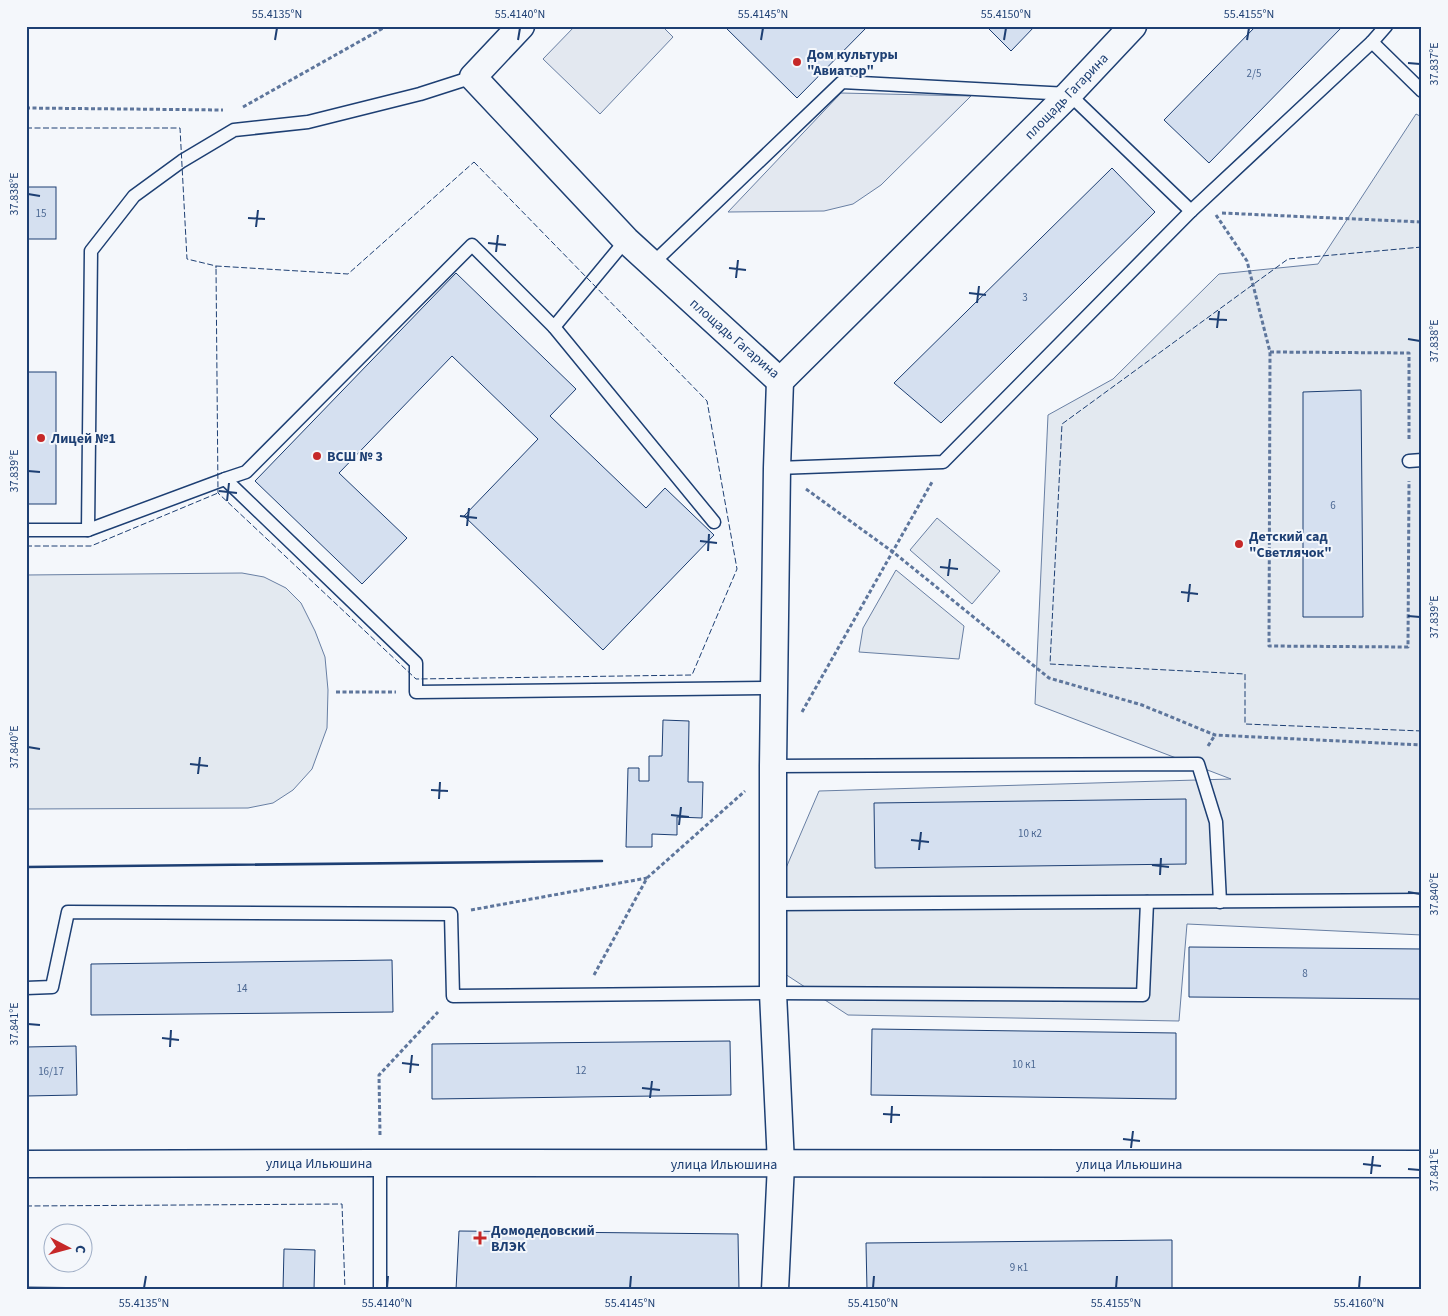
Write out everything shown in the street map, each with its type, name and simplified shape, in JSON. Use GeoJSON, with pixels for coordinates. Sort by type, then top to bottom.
{"type":"FeatureCollection","features":[{"type":"Feature","properties":{"kind":"street"},"geometry":{"type":"LineString","coordinates":[[473,77],[522,26]]}},
{"type":"Feature","properties":{"kind":"street","name":"площадь Гагарина"},"geometry":{"type":"LineString","coordinates":[[473,77],[626,240],[780,381],[1069,94],[1133,26]]}},
{"type":"Feature","properties":{"kind":"street"},"geometry":{"type":"LineString","coordinates":[[775,1290],[781,1164],[774,993],[773,904],[774,688],[780,381]]}},
{"type":"Feature","properties":{"kind":"street","name":"улица Ильюшина"},"geometry":{"type":"LineString","coordinates":[[26,1164],[1422,1164]]}},
{"type":"Feature","properties":{"kind":"lane"},"geometry":{"type":"LineString","coordinates":[[777,468],[943,462],[1191,211],[1372,42],[1386,26]]}},
{"type":"Feature","properties":{"kind":"lane"},"geometry":{"type":"LineString","coordinates":[[1372,42],[1422,91]]}},
{"type":"Feature","properties":{"kind":"lane"},"geometry":{"type":"LineString","coordinates":[[88,530],[91,251],[134,196],[182,161],[234,130],[308,122],[420,94],[473,77]]}},
{"type":"Feature","properties":{"kind":"lane"},"geometry":{"type":"LineString","coordinates":[[652,264],[842,82],[1069,94],[1191,211]]}},
{"type":"Feature","properties":{"kind":"lane"},"geometry":{"type":"LineString","coordinates":[[554,327],[626,240]]}},
{"type":"Feature","properties":{"kind":"lane"},"geometry":{"type":"LineString","coordinates":[[26,530],[88,530],[246,472],[472,245],[554,327],[714,522]]}},
{"type":"Feature","properties":{"kind":"lane"},"geometry":{"type":"LineString","coordinates":[[1409,461],[1422,460]]}},
{"type":"Feature","properties":{"kind":"lane"},"geometry":{"type":"LineString","coordinates":[[226,479],[416,663],[416,692],[774,688]]}},
{"type":"Feature","properties":{"kind":"lane"},"geometry":{"type":"LineString","coordinates":[[773,766],[1198,764],[1216,822],[1220,902]]}},
{"type":"Feature","properties":{"kind":"lane"},"geometry":{"type":"LineString","coordinates":[[773,904],[1422,900]]}},
{"type":"Feature","properties":{"kind":"lane"},"geometry":{"type":"LineString","coordinates":[[26,988],[52,987],[68,912],[451,914],[453,996],[774,993],[1143,995],[1147,902]]}},
{"type":"Feature","properties":{"kind":"lane"},"geometry":{"type":"LineString","coordinates":[[380,1163],[380,1290]]}},
{"type":"Feature","properties":{"kind":"path"},"geometry":{"type":"LineString","coordinates":[[236,111],[387,26]]}},
{"type":"Feature","properties":{"kind":"path"},"geometry":{"type":"LineString","coordinates":[[26,108],[226,110]]}},
{"type":"Feature","properties":{"kind":"path"},"geometry":{"type":"LineString","coordinates":[[1270,352],[1409,353],[1408,647],[1269,646],[1270,352],[1247,261],[1214,212],[1422,222]]}},
{"type":"Feature","properties":{"kind":"path"},"geometry":{"type":"LineString","coordinates":[[801,714],[943,462]]}},
{"type":"Feature","properties":{"kind":"path"},"geometry":{"type":"LineString","coordinates":[[777,468],[893,552],[1049,678],[1142,705],[1215,735],[1422,745]]}},
{"type":"Feature","properties":{"kind":"path"},"geometry":{"type":"LineString","coordinates":[[336,692],[416,692]]}},
{"type":"Feature","properties":{"kind":"path"},"geometry":{"type":"LineString","coordinates":[[582,995],[647,878],[773,766]]}},
{"type":"Feature","properties":{"kind":"path"},"geometry":{"type":"LineString","coordinates":[[451,914],[647,878]]}},
{"type":"Feature","properties":{"kind":"path"},"geometry":{"type":"LineString","coordinates":[[380,1163],[380,1075],[453,996]]}},
{"type":"Feature","properties":{"kind":"shaded area"},"geometry":{"type":"Polygon","coordinates":[[[575,26],[662,26],[673,37],[600,114],[543,59],[575,26]]]}},
{"type":"Feature","properties":{"kind":"shaded area"},"geometry":{"type":"Polygon","coordinates":[[[841,93],[971,96],[881,185],[853,204],[824,211],[728,212],[841,93]]]}},
{"type":"Feature","properties":{"kind":"shaded area"},"geometry":{"type":"Polygon","coordinates":[[[1416,114],[1422,117],[1422,935],[1187,924],[1179,1021],[848,1015],[785,974],[783,875],[819,791],[1231,779],[1035,704],[1048,415],[1113,379],[1219,274],[1318,264],[1416,114]]]}},
{"type":"Feature","properties":{"kind":"shaded area"},"geometry":{"type":"Polygon","coordinates":[[[937,518],[1000,571],[972,604],[910,550],[937,518]]]}},
{"type":"Feature","properties":{"kind":"shaded area"},"geometry":{"type":"Polygon","coordinates":[[[896,570],[964,626],[959,659],[859,652],[863,628],[896,570]]]}},
{"type":"Feature","properties":{"kind":"shaded area"},"geometry":{"type":"Polygon","coordinates":[[[242,573],[264,577],[286,588],[301,603],[325,657],[328,690],[327,728],[312,769],[293,790],[273,803],[248,808],[26,809],[26,575],[242,573]]]}},
{"type":"Feature","properties":{"kind":"building","name":"Дом культуры \"Авиатор\""},"geometry":{"type":"Polygon","coordinates":[[[724,26],[868,26],[797,98],[724,26]]]}},
{"type":"Feature","properties":{"kind":"building"},"geometry":{"type":"Polygon","coordinates":[[[986,26],[1035,26],[1011,51],[986,26]]]}},
{"type":"Feature","properties":{"kind":"building"},"geometry":{"type":"Polygon","coordinates":[[[1256,26],[1343,26],[1209,163],[1164,120],[1256,26]]]}},
{"type":"Feature","properties":{"kind":"building"},"geometry":{"type":"Polygon","coordinates":[[[1112,168],[1155,212],[941,423],[894,383],[1112,168]]]}},
{"type":"Feature","properties":{"kind":"building"},"geometry":{"type":"Polygon","coordinates":[[[26,187],[56,187],[56,239],[26,239],[26,187]]]}},
{"type":"Feature","properties":{"kind":"building","name":"ВСШ № 3"},"geometry":{"type":"Polygon","coordinates":[[[456,273],[576,389],[550,416],[646,508],[665,488],[714,535],[603,650],[464,516],[538,439],[452,356],[339,473],[407,538],[362,584],[255,481],[456,273]]]}},
{"type":"Feature","properties":{"kind":"building","name":"Лицей №1"},"geometry":{"type":"Polygon","coordinates":[[[26,372],[56,372],[56,504],[26,504],[26,372]]]}},
{"type":"Feature","properties":{"kind":"building"},"geometry":{"type":"Polygon","coordinates":[[[1361,390],[1363,617],[1303,617],[1303,392],[1361,390]]]}},
{"type":"Feature","properties":{"kind":"building"},"geometry":{"type":"Polygon","coordinates":[[[663,720],[689,721],[688,782],[703,782],[702,818],[677,817],[677,835],[652,834],[652,847],[626,847],[628,768],[639,768],[639,781],[649,781],[649,756],[662,756],[663,720]]]}},
{"type":"Feature","properties":{"kind":"building"},"geometry":{"type":"Polygon","coordinates":[[[1186,799],[1186,864],[875,868],[874,803],[1186,799]]]}},
{"type":"Feature","properties":{"kind":"building"},"geometry":{"type":"Polygon","coordinates":[[[1189,947],[1422,949],[1422,999],[1189,997],[1189,947]]]}},
{"type":"Feature","properties":{"kind":"building"},"geometry":{"type":"Polygon","coordinates":[[[392,960],[393,1012],[91,1015],[91,964],[392,960]]]}},
{"type":"Feature","properties":{"kind":"building"},"geometry":{"type":"Polygon","coordinates":[[[872,1029],[1176,1033],[1176,1099],[871,1095],[872,1029]]]}},
{"type":"Feature","properties":{"kind":"building"},"geometry":{"type":"Polygon","coordinates":[[[730,1041],[731,1095],[432,1099],[432,1044],[730,1041]]]}},
{"type":"Feature","properties":{"kind":"building"},"geometry":{"type":"Polygon","coordinates":[[[76,1046],[77,1095],[26,1096],[26,1047],[76,1046]]]}},
{"type":"Feature","properties":{"kind":"building"},"geometry":{"type":"Polygon","coordinates":[[[459,1231],[738,1234],[739,1290],[456,1290],[459,1231]]]}},
{"type":"Feature","properties":{"kind":"building"},"geometry":{"type":"Polygon","coordinates":[[[1172,1240],[1172,1290],[867,1290],[866,1243],[1172,1240]]]}},
{"type":"Feature","properties":{"kind":"building"},"geometry":{"type":"Polygon","coordinates":[[[284,1249],[315,1250],[314,1290],[283,1290],[284,1249]]]}},
{"type":"Feature","properties":{"kind":"building"},"geometry":{"type":"Polygon","coordinates":[[[26,1287],[185,1289],[185,1290],[26,1290],[26,1287]]]}},
{"type":"Feature","properties":{"kind":"fence"},"geometry":{"type":"LineString","coordinates":[[26,128],[180,128],[187,259],[216,266],[216,268]]}},
{"type":"Feature","properties":{"kind":"fence"},"geometry":{"type":"LineString","coordinates":[[474,162],[707,401],[737,569],[692,675],[416,679],[218,493],[216,266],[348,274],[474,162]]}},
{"type":"Feature","properties":{"kind":"fence"},"geometry":{"type":"LineString","coordinates":[[1422,247],[1288,259],[1062,424],[1050,664],[1245,674],[1245,724],[1422,731]]}},
{"type":"Feature","properties":{"kind":"fence"},"geometry":{"type":"LineString","coordinates":[[26,546],[91,546],[218,493]]}},
{"type":"Feature","properties":{"kind":"fence"},"geometry":{"type":"LineString","coordinates":[[26,1206],[342,1204],[345,1290]]}},
{"type":"Feature","properties":{"kind":"wall"},"geometry":{"type":"LineString","coordinates":[[26,867],[602,861]]}},
{"type":"Feature","properties":{"kind":"place","name":"Дом культуры \"Авиатор\""},"geometry":{"type":"Point","coordinates":[797,62]}},
{"type":"Feature","properties":{"kind":"place","name":"Лицей №1"},"geometry":{"type":"Point","coordinates":[41,438]}},
{"type":"Feature","properties":{"kind":"place","name":"ВСШ № 3"},"geometry":{"type":"Point","coordinates":[317,456]}},
{"type":"Feature","properties":{"kind":"place","name":"Детский сад \"Светлячок\""},"geometry":{"type":"Point","coordinates":[1239,544]}},
{"type":"Feature","properties":{"kind":"place","name":"Домодедовский ВЛЭК"},"geometry":{"type":"Point","coordinates":[480,1238]}}]}
